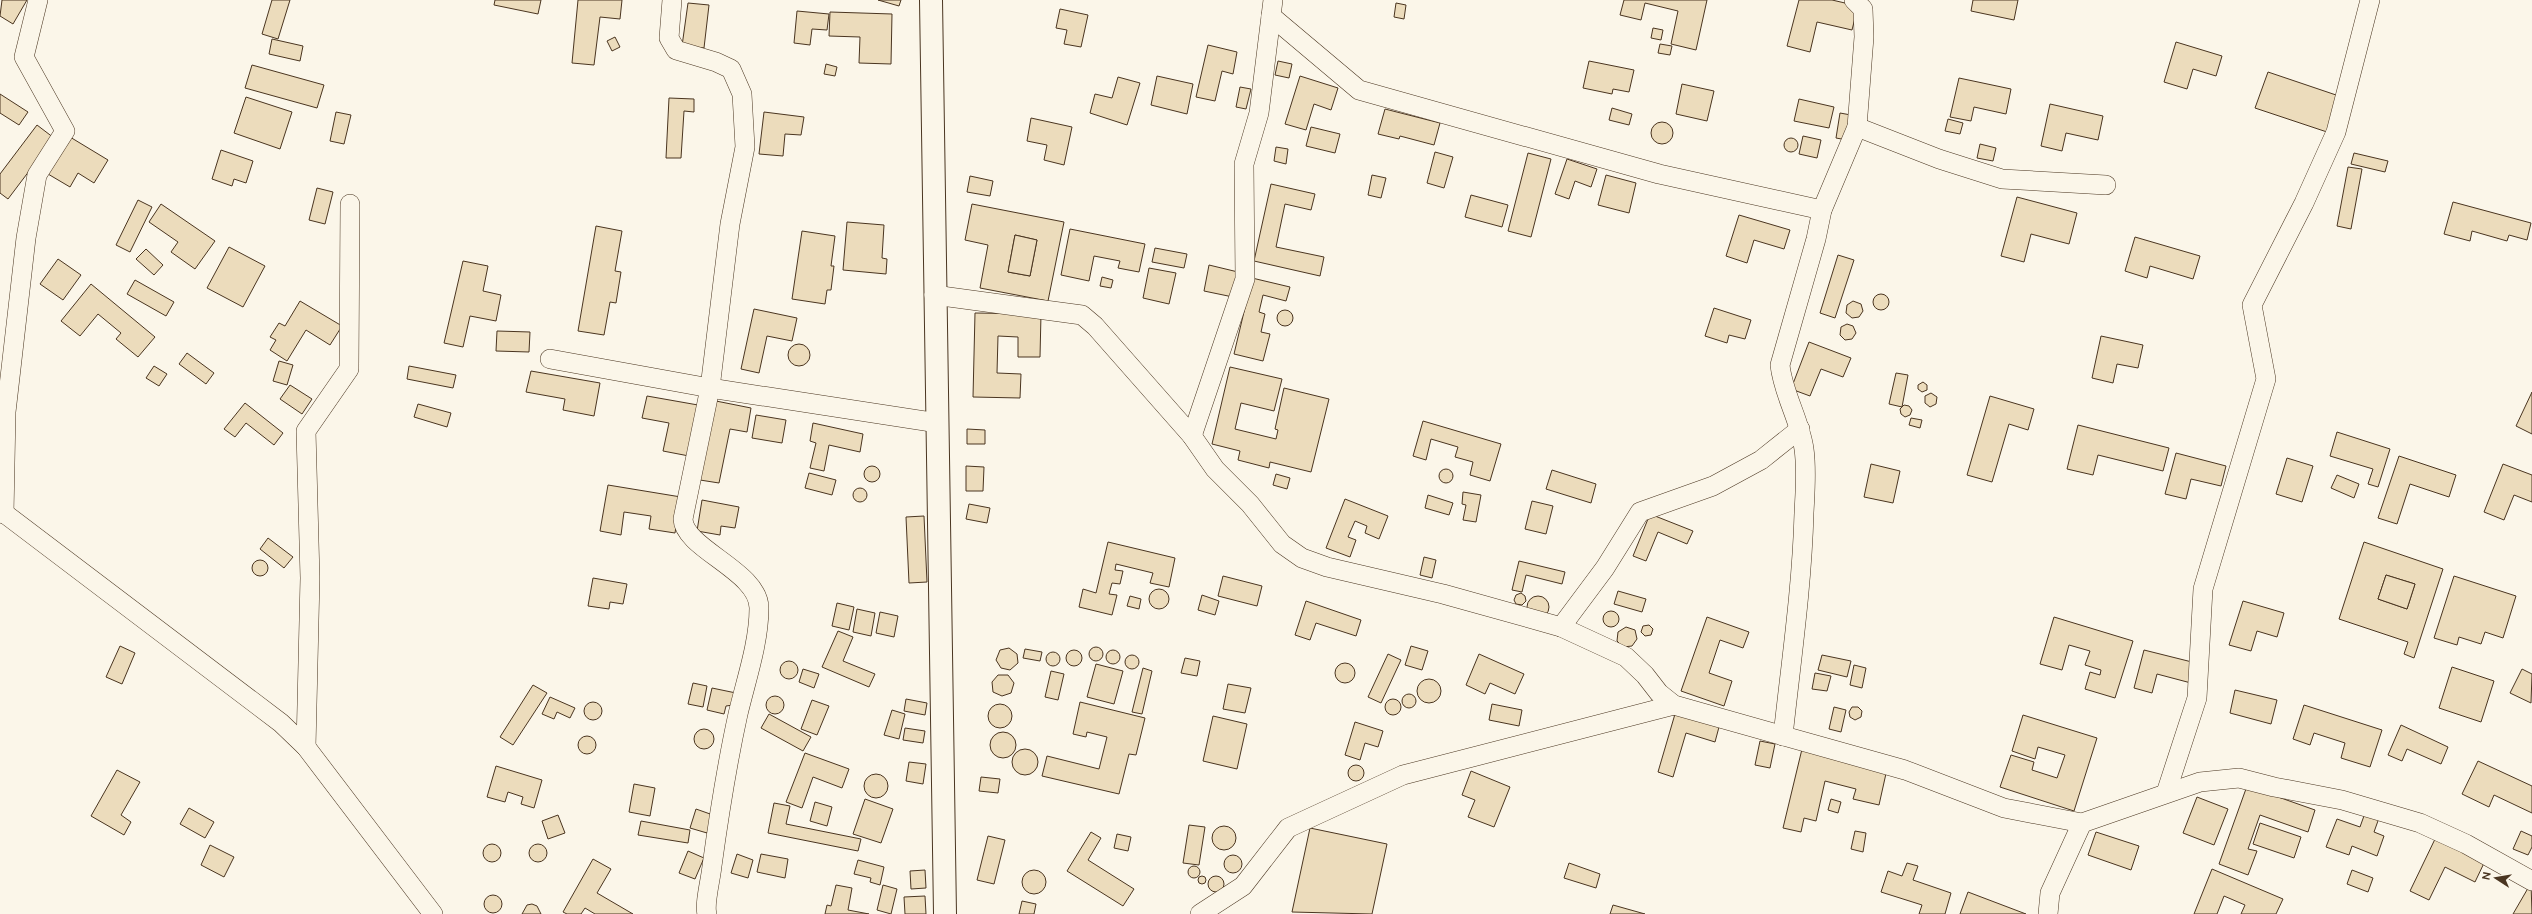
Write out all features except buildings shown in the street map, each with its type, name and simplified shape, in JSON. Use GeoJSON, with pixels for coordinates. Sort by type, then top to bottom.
{"type":"FeatureCollection","features":[{"type":"Feature","properties":{"kind":"main road"},"geometry":{"type":"LineString","coordinates":[[931,0],[934,294],[938,423],[945,914]]}},
{"type":"Feature","properties":{"kind":"street"},"geometry":{"type":"LineString","coordinates":[[38,0],[24,57],[65,131],[37,175],[26,238],[6,412],[2,512],[281,723],[306,747],[433,914]]}},
{"type":"Feature","properties":{"kind":"street"},"geometry":{"type":"LineString","coordinates":[[672,0],[669,38],[676,50],[716,62],[731,69],[742,94],[746,147],[730,224],[710,388],[683,527],[690,536],[734,569],[754,592],[760,606],[755,637],[728,759],[715,841],[707,914]]}},
{"type":"Feature","properties":{"kind":"street"},"geometry":{"type":"LineString","coordinates":[[1783,736],[1803,546],[1805,474],[1804,449],[1800,429],[1781,378],[1780,365],[1816,240],[1822,210],[1857,127],[1864,37],[1863,9],[1854,0]]}},
{"type":"Feature","properties":{"kind":"street"},"geometry":{"type":"LineString","coordinates":[[2166,793],[2197,698],[2203,589],[2266,379],[2252,305],[2304,203],[2336,132],[2370,0]]}},
{"type":"Feature","properties":{"kind":"street"},"geometry":{"type":"LineString","coordinates":[[1192,436],[1245,279],[1244,164],[1259,113],[1272,8]]}},
{"type":"Feature","properties":{"kind":"street"},"geometry":{"type":"LineString","coordinates":[[1272,8],[1358,90],[1660,174],[1822,210]]}},
{"type":"Feature","properties":{"kind":"street"},"geometry":{"type":"LineString","coordinates":[[1857,127],[1939,159],[2002,179],[2106,185]]}},
{"type":"Feature","properties":{"kind":"street"},"geometry":{"type":"LineString","coordinates":[[306,747],[310,578],[306,431],[349,369],[350,204]]}},
{"type":"Feature","properties":{"kind":"street"},"geometry":{"type":"LineString","coordinates":[[934,294],[1063,310],[1082,315],[1095,326],[1192,436],[1215,469],[1250,504],[1282,544],[1302,558],[1327,567],[1443,594],[1561,627],[1626,657],[1645,675],[1659,693],[1674,705],[1905,770],[2004,808],[2082,823],[2200,782],[2239,778],[2274,787],[2342,800],[2420,823],[2466,844],[2532,881]]}},
{"type":"Feature","properties":{"kind":"street"},"geometry":{"type":"LineString","coordinates":[[550,359],[710,388],[938,423]]}},
{"type":"Feature","properties":{"kind":"street"},"geometry":{"type":"LineString","coordinates":[[1561,627],[1605,568],[1640,512],[1713,486],[1761,460],[1800,429]]}},
{"type":"Feature","properties":{"kind":"street"},"geometry":{"type":"LineString","coordinates":[[1200,914],[1244,886],[1288,828],[1402,775],[1674,705]]}},
{"type":"Feature","properties":{"kind":"street"},"geometry":{"type":"LineString","coordinates":[[2048,914],[2050,893],[2082,823]]}}]}
